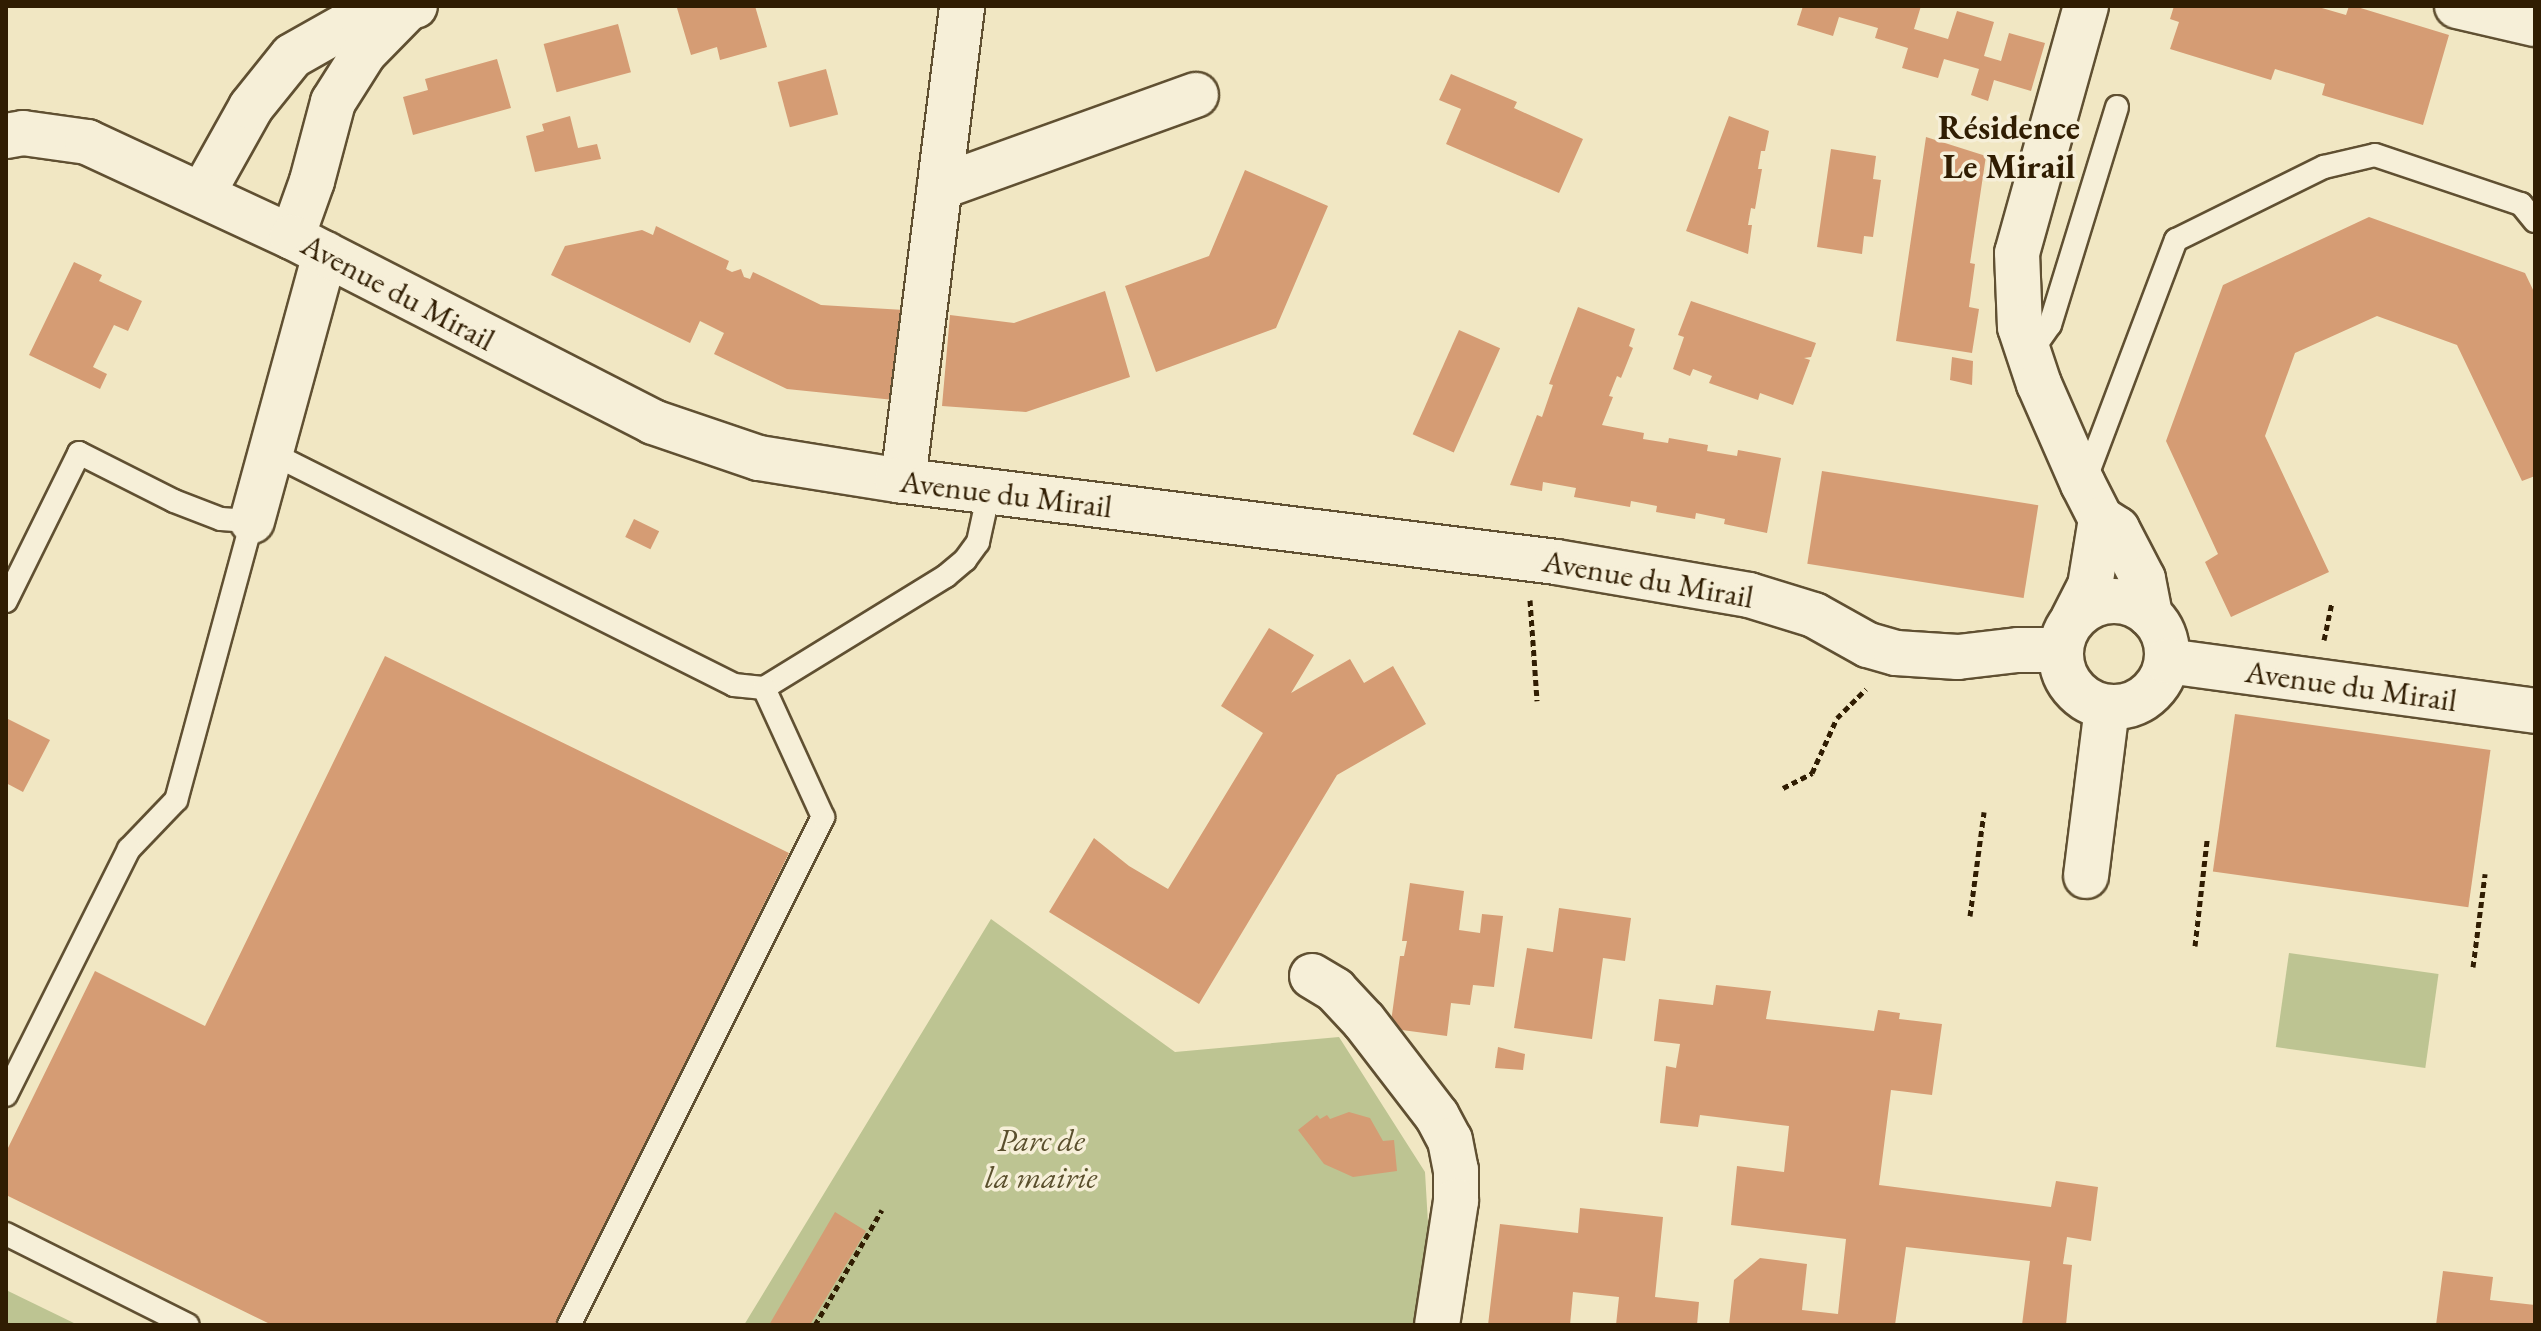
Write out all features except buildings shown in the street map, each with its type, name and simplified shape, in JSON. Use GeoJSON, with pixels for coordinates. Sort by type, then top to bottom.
{"type":"FeatureCollection","features":[{"type":"Feature","properties":{"kind":"street"},"geometry":{"type":"LineString","coordinates":[[903,481],[962,6]]}},
{"type":"Feature","properties":{"kind":"street"},"geometry":{"type":"LineString","coordinates":[[2457,6],[2505,20],[2535,24]]}},
{"type":"Feature","properties":{"kind":"street"},"geometry":{"type":"LineString","coordinates":[[203,193],[251,107],[292,56],[361,17],[410,8]]}},
{"type":"Feature","properties":{"kind":"street"},"geometry":{"type":"LineString","coordinates":[[252,521],[269,452],[308,245],[308,194],[333,102],[364,53],[410,8]]}},
{"type":"Feature","properties":{"kind":"street"},"geometry":{"type":"LineString","coordinates":[[2075,8],[2017,253],[2020,327],[2028,356],[2092,501],[2117,529],[2143,579],[2150,615]]}},
{"type":"Feature","properties":{"kind":"street"},"geometry":{"type":"LineString","coordinates":[[940,187],[1196,95]]}},
{"type":"Feature","properties":{"kind":"street","name":"Avenue du Mirail"},"geometry":{"type":"LineString","coordinates":[[6,136],[23,133],[87,142],[203,193],[653,422],[759,458],[903,481],[1556,562],[1749,595],[1814,615],[1868,645],[1896,653],[1958,657],[2018,650],[2067,634]]}},
{"type":"Feature","properties":{"kind":"street"},"geometry":{"type":"LineString","coordinates":[[2067,634],[2102,601],[2136,605],[2161,628],[2167,661],[2151,693],[2135,703],[2107,707],[2083,698],[2070,685],[2063,668],[2067,634],[2090,586],[2092,501]]}},
{"type":"Feature","properties":{"kind":"street","name":"Avenue du Mirail"},"geometry":{"type":"LineString","coordinates":[[2167,661],[2535,711]]}},
{"type":"Feature","properties":{"kind":"street"},"geometry":{"type":"LineString","coordinates":[[2086,876],[2107,707]]}},
{"type":"Feature","properties":{"kind":"street"},"geometry":{"type":"LineString","coordinates":[[1312,976],[1335,990],[1364,1021],[1437,1116],[1450,1140],[1456,1170],[1456,1201],[1437,1325]]}},
{"type":"Feature","properties":{"kind":"lane"},"geometry":{"type":"LineString","coordinates":[[2028,356],[2050,325],[2117,107]]}},
{"type":"Feature","properties":{"kind":"lane"},"geometry":{"type":"LineString","coordinates":[[2092,501],[2176,240],[2324,167],[2375,155],[2521,204],[2535,221]]}},
{"type":"Feature","properties":{"kind":"lane"},"geometry":{"type":"LineString","coordinates":[[269,452],[734,685],[764,688],[946,576],[965,560],[978,542],[989,492]]}},
{"type":"Feature","properties":{"kind":"lane"},"geometry":{"type":"LineString","coordinates":[[6,601],[79,453],[174,501],[221,519],[252,521],[176,800],[129,849],[6,1095]]}},
{"type":"Feature","properties":{"kind":"lane"},"geometry":{"type":"LineString","coordinates":[[569,1325],[823,817],[764,688]]}},
{"type":"Feature","properties":{"kind":"lane"},"geometry":{"type":"LineString","coordinates":[[6,1234],[188,1325]]}},
{"type":"Feature","properties":{"kind":"path"},"geometry":{"type":"LineString","coordinates":[[2324,641],[2332,602]]}},
{"type":"Feature","properties":{"kind":"path"},"geometry":{"type":"LineString","coordinates":[[1529,613],[1537,701]]}},
{"type":"Feature","properties":{"kind":"path"},"geometry":{"type":"LineString","coordinates":[[1783,788],[1812,773],[1837,718],[1857,694],[1868,688]]}},
{"type":"Feature","properties":{"kind":"path"},"geometry":{"type":"LineString","coordinates":[[1970,916],[1984,812]]}},
{"type":"Feature","properties":{"kind":"path"},"geometry":{"type":"LineString","coordinates":[[2195,946],[2207,840]]}},
{"type":"Feature","properties":{"kind":"path"},"geometry":{"type":"LineString","coordinates":[[2473,967],[2485,874]]}},
{"type":"Feature","properties":{"kind":"path"},"geometry":{"type":"LineString","coordinates":[[815,1325],[882,1210]]}},
{"type":"Feature","properties":{"kind":"green space","name":"Parc de la mairie"},"geometry":{"type":"Polygon","coordinates":[[[991,919],[1175,1052],[1339,1037],[1425,1172],[1434,1325],[744,1325],[991,919]]]}},
{"type":"Feature","properties":{"kind":"green space"},"geometry":{"type":"Polygon","coordinates":[[[2289,953],[2439,974],[2425,1068],[2276,1047],[2289,953]]]}},
{"type":"Feature","properties":{"kind":"green space"},"geometry":{"type":"Polygon","coordinates":[[[6,1290],[78,1325],[6,1325],[6,1290]]]}},
{"type":"Feature","properties":{"kind":"district","name":"Résidence Le Mirail"},"geometry":{"type":"Point","coordinates":[2009,146]}}]}
